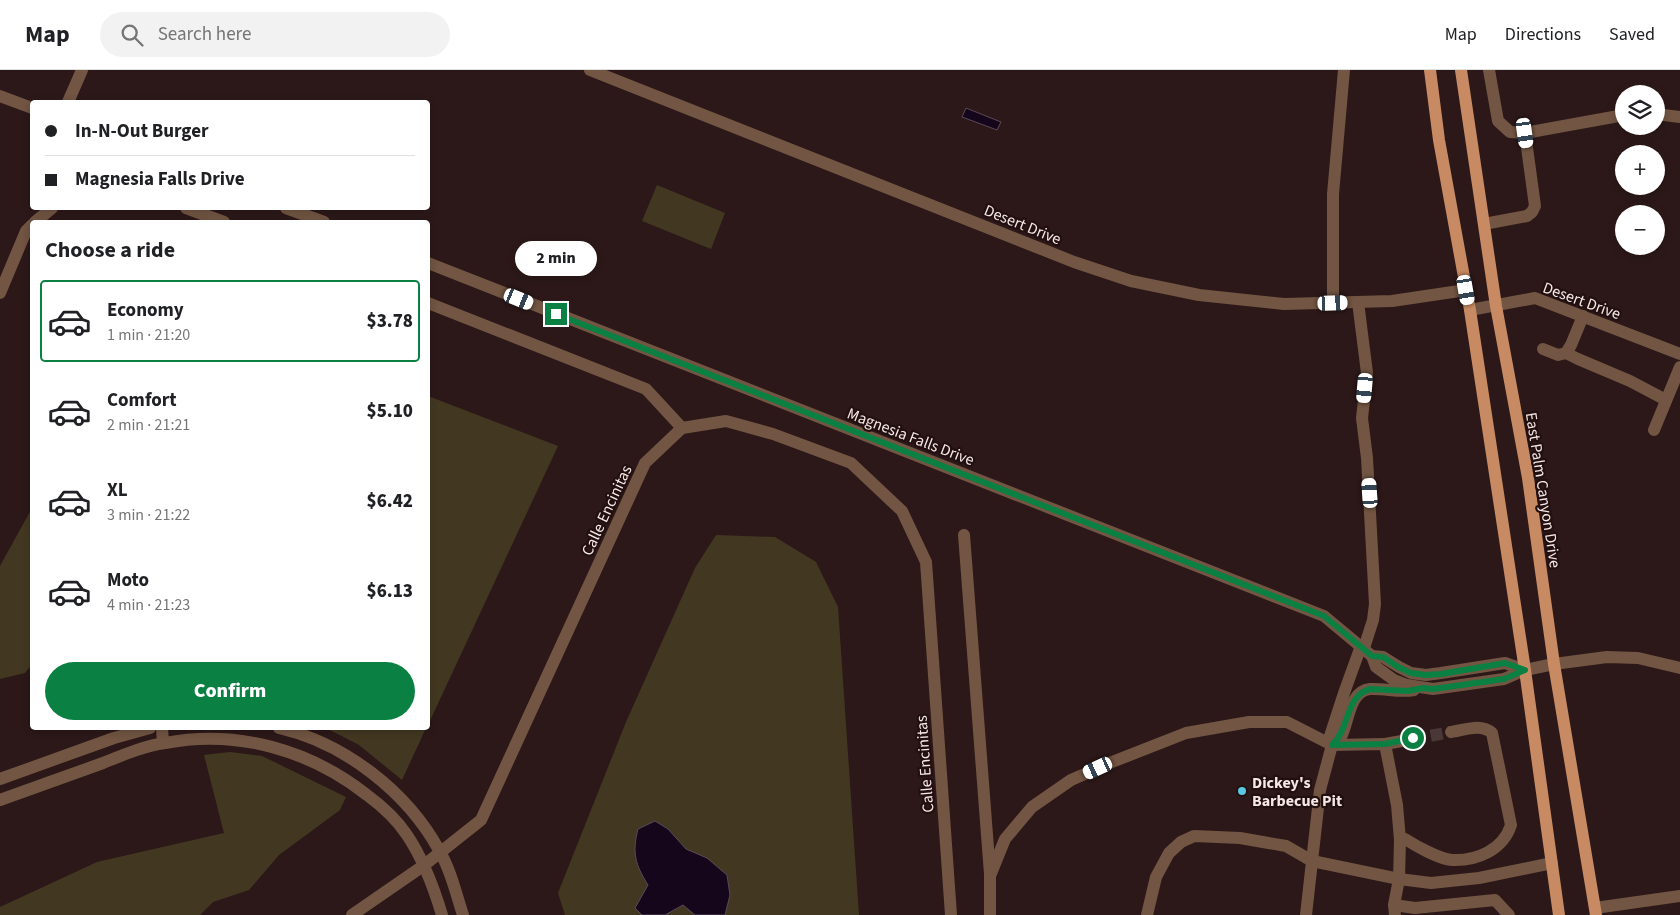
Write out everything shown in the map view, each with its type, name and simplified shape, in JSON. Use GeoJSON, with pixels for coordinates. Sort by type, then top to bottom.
{"type":"FeatureCollection","features":[{"type":"Feature","properties":{"kind":"main road"},"geometry":{"type":"LineString","coordinates":[[1430,70],[1439,140],[1470,310],[1525,670],[1559,915]]}},
{"type":"Feature","properties":{"kind":"main road","name":"East Palm Canyon Drive"},"geometry":{"type":"LineString","coordinates":[[1461,70],[1496,306],[1528,478],[1554,664],[1595,912]]}},
{"type":"Feature","properties":{"kind":"street"},"geometry":{"type":"LineString","coordinates":[[69,100],[82,70]]}},
{"type":"Feature","properties":{"kind":"street","name":"Desert Drive"},"geometry":{"type":"LineString","coordinates":[[590,70],[1074,262],[1131,281],[1199,295],[1284,304],[1392,301],[1466,290]]}},
{"type":"Feature","properties":{"kind":"street"},"geometry":{"type":"LineString","coordinates":[[1333,303],[1333,194],[1344,70]]}},
{"type":"Feature","properties":{"kind":"street"},"geometry":{"type":"LineString","coordinates":[[1488,70],[1498,121],[1510,132],[1525,133],[1615,117]]}},
{"type":"Feature","properties":{"kind":"street"},"geometry":{"type":"LineString","coordinates":[[0,96],[30,107]]}},
{"type":"Feature","properties":{"kind":"street"},"geometry":{"type":"LineString","coordinates":[[1665,115],[1680,117]]}},
{"type":"Feature","properties":{"kind":"street"},"geometry":{"type":"LineString","coordinates":[[1484,224],[1527,216],[1535,206],[1525,133]]}},
{"type":"Feature","properties":{"kind":"street"},"geometry":{"type":"LineString","coordinates":[[38,220],[50,210]]}},
{"type":"Feature","properties":{"kind":"street"},"geometry":{"type":"LineString","coordinates":[[191,210],[219,220]]}},
{"type":"Feature","properties":{"kind":"street"},"geometry":{"type":"LineString","coordinates":[[291,210],[319,220]]}},
{"type":"Feature","properties":{"kind":"street"},"geometry":{"type":"LineString","coordinates":[[0,293],[26,231],[30,227]]}},
{"type":"Feature","properties":{"kind":"street","name":"Magnesia Falls Drive"},"geometry":{"type":"LineString","coordinates":[[430,264],[1324,616],[1366,650],[1383,657],[1411,673],[1426,675],[1505,663],[1525,670]]}},
{"type":"Feature","properties":{"kind":"street","name":"Desert Drive"},"geometry":{"type":"LineString","coordinates":[[1470,310],[1535,298],[1680,354]]}},
{"type":"Feature","properties":{"kind":"street"},"geometry":{"type":"LineString","coordinates":[[1306,915],[1320,790],[1332,745],[1330,736],[1344,693],[1366,650],[1375,604],[1368,466],[1362,418],[1367,373],[1358,302]]}},
{"type":"Feature","properties":{"kind":"street"},"geometry":{"type":"LineString","coordinates":[[430,304],[646,389],[682,428]]}},
{"type":"Feature","properties":{"kind":"street"},"geometry":{"type":"LineString","coordinates":[[1566,353],[1582,316]]}},
{"type":"Feature","properties":{"kind":"street"},"geometry":{"type":"LineString","coordinates":[[1542,349],[1558,355],[1566,353],[1630,381],[1666,400]]}},
{"type":"Feature","properties":{"kind":"street"},"geometry":{"type":"LineString","coordinates":[[1654,430],[1680,367]]}},
{"type":"Feature","properties":{"kind":"street","name":"Calle Encinitas"},"geometry":{"type":"LineString","coordinates":[[352,915],[423,866],[482,820],[645,463],[682,428],[726,420],[773,434],[851,463],[902,512],[926,562],[951,915]]}},
{"type":"Feature","properties":{"kind":"street"},"geometry":{"type":"LineString","coordinates":[[964,535],[990,876],[990,915]]}},
{"type":"Feature","properties":{"kind":"street","name":"Magnesia Falls Drive"},"geometry":{"type":"LineString","coordinates":[[1366,650],[1376,667],[1394,680],[1407,685],[1433,689],[1504,679],[1525,670],[1607,657],[1638,658],[1680,668]]}},
{"type":"Feature","properties":{"kind":"street"},"geometry":{"type":"LineString","coordinates":[[1332,745],[1340,738],[1354,700],[1364,691],[1370,689],[1407,691],[1424,688]]}},
{"type":"Feature","properties":{"kind":"street"},"geometry":{"type":"LineString","coordinates":[[990,876],[1005,840],[1032,807],[1072,780],[1130,754],[1186,733],[1249,722],[1287,722],[1332,745],[1385,744],[1413,738]]}},
{"type":"Feature","properties":{"kind":"street"},"geometry":{"type":"LineString","coordinates":[[1405,839],[1420,849],[1450,860],[1474,858],[1500,844],[1512,825],[1492,733],[1488,729],[1479,727],[1452,732]]}},
{"type":"Feature","properties":{"kind":"street"},"geometry":{"type":"LineString","coordinates":[[0,778],[114,738],[143,730]]}},
{"type":"Feature","properties":{"kind":"street"},"geometry":{"type":"LineString","coordinates":[[162,730],[163,743]]}},
{"type":"Feature","properties":{"kind":"street"},"geometry":{"type":"LineString","coordinates":[[286,730],[321,742],[344,754],[405,802],[426,828],[441,852],[463,915]]}},
{"type":"Feature","properties":{"kind":"street"},"geometry":{"type":"LineString","coordinates":[[0,800],[163,743],[222,739],[259,744],[310,760],[345,778],[381,806],[407,835],[423,866],[442,915]]}},
{"type":"Feature","properties":{"kind":"street"},"geometry":{"type":"LineString","coordinates":[[1385,744],[1397,805],[1400,840],[1399,879],[1394,910],[1495,900],[1509,915]]}},
{"type":"Feature","properties":{"kind":"street"},"geometry":{"type":"LineString","coordinates":[[1147,915],[1156,876],[1169,852],[1180,842],[1194,836],[1240,838],[1286,846],[1312,861],[1399,879],[1431,882],[1479,878],[1552,863]]}},
{"type":"Feature","properties":{"kind":"street"},"geometry":{"type":"LineString","coordinates":[[1595,912],[1680,896]]}},
{"type":"Feature","properties":{"kind":"shaded area"},"geometry":{"type":"Polygon","coordinates":[[[966,108],[1001,122],[997,130],[962,117],[966,108]]]}},
{"type":"Feature","properties":{"kind":"shaded area"},"geometry":{"type":"Polygon","coordinates":[[[657,185],[725,213],[711,249],[642,221],[657,185]]]}},
{"type":"Feature","properties":{"kind":"shaded area"},"geometry":{"type":"Polygon","coordinates":[[[430,397],[558,446],[430,721],[430,397]]]}},
{"type":"Feature","properties":{"kind":"shaded area"},"geometry":{"type":"Polygon","coordinates":[[[30,512],[30,667],[25,673],[0,679],[0,566],[30,512]]]}},
{"type":"Feature","properties":{"kind":"shaded area"},"geometry":{"type":"Polygon","coordinates":[[[716,535],[775,537],[816,562],[838,607],[859,915],[565,915],[558,893],[626,722],[695,568],[716,535]]]}},
{"type":"Feature","properties":{"kind":"shaded area"},"geometry":{"type":"Polygon","coordinates":[[[330,730],[425,730],[402,780],[359,745],[330,730]]]}},
{"type":"Feature","properties":{"kind":"shaded area"},"geometry":{"type":"Polygon","coordinates":[[[230,752],[262,756],[346,797],[340,810],[279,855],[249,890],[213,902],[200,915],[0,915],[0,907],[97,862],[224,833],[204,755],[230,752]]]}},
{"type":"Feature","properties":{"kind":"shaded area"},"geometry":{"type":"Polygon","coordinates":[[[655,821],[668,829],[686,849],[707,858],[727,875],[730,895],[725,915],[695,915],[683,905],[665,915],[642,915],[635,908],[648,885],[640,871],[636,858],[635,845],[638,829],[655,821]]]}},
{"type":"Feature","properties":{"kind":"tunnel"},"geometry":{"type":"LineString","coordinates":[[1413,739],[1451,732]]}},
{"type":"Feature","properties":{"kind":"place","name":"Dickey's Barbecue Pit"},"geometry":{"type":"Point","coordinates":[1242,791]}},
{"type":"Feature","properties":{"kind":"route"},"geometry":{"type":"LineString","coordinates":[[556,314],[1324,616],[1372,656],[1383,657],[1411,673],[1441,674],[1505,663],[1525,670],[1504,679],[1433,689],[1424,688],[1407,691],[1370,689],[1364,691],[1354,700],[1340,738],[1332,745],[1385,744],[1413,738]]}}]}
